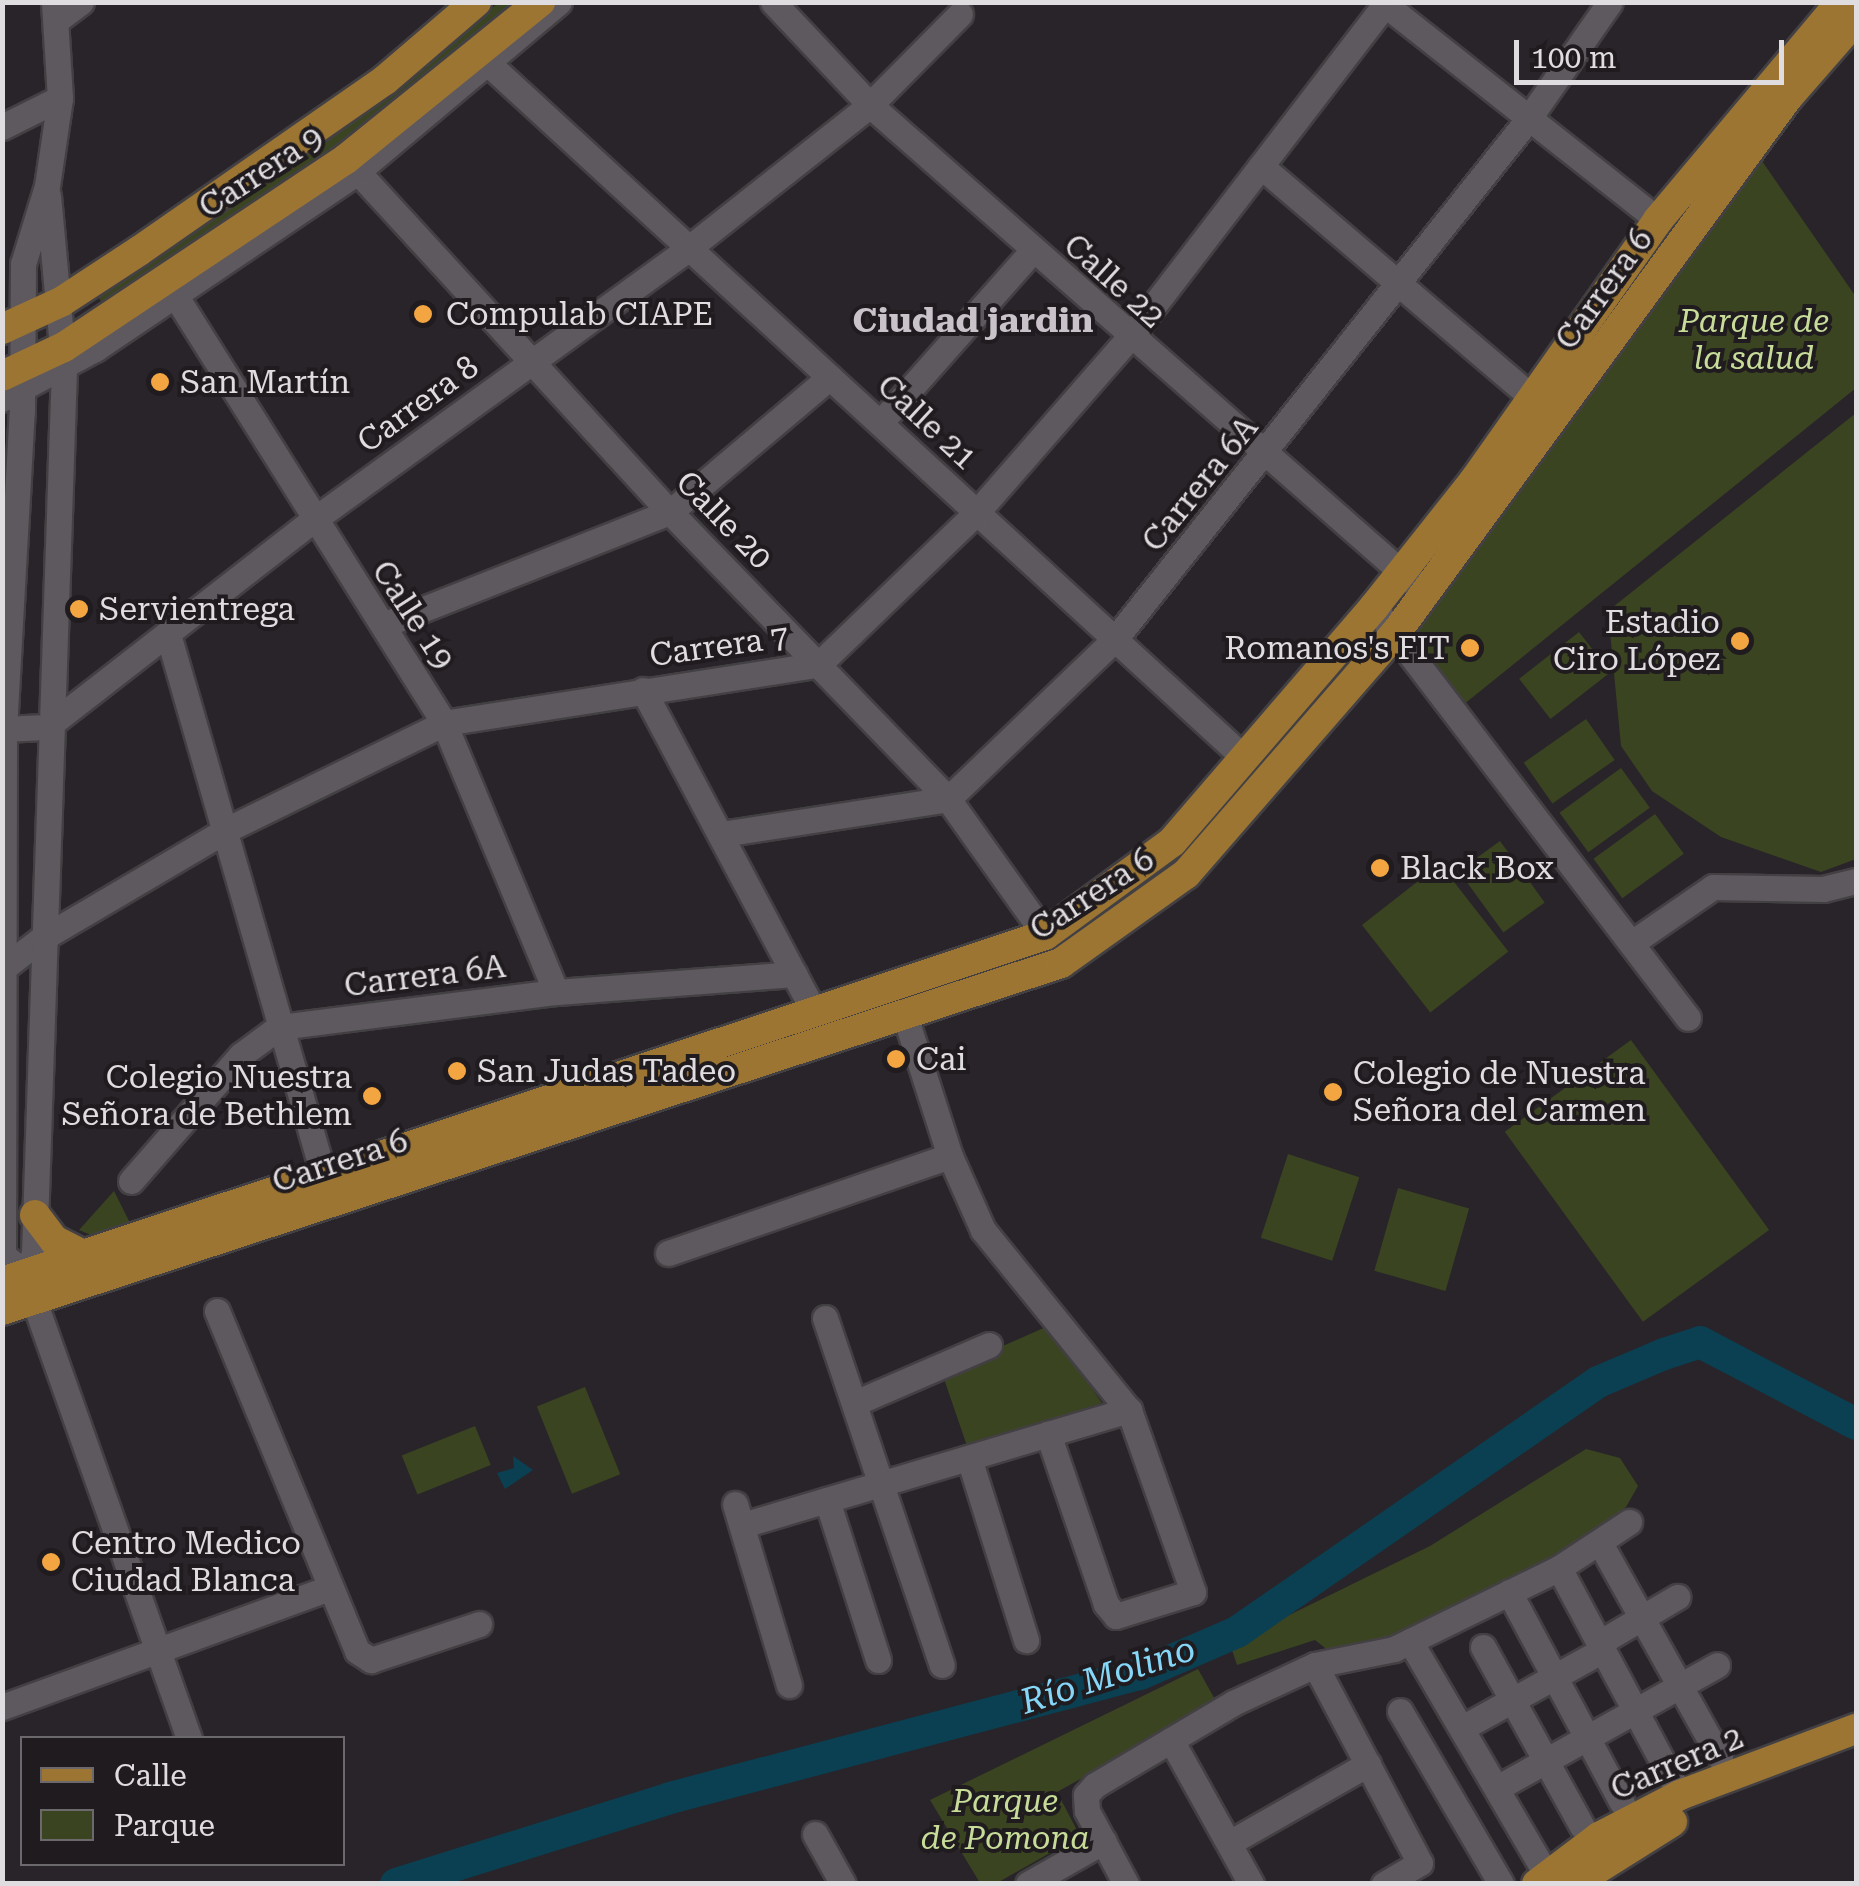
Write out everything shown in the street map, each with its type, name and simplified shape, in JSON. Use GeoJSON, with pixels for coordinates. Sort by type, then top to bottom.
{"type":"FeatureCollection","features":[{"type":"Feature","properties":{"kind":"main road","name":"Carrera 9"},"geometry":{"type":"LineString","coordinates":[[12,325],[61,302],[385,80],[476,2]]}},
{"type":"Feature","properties":{"kind":"main road","name":"Carrera 9"},"geometry":{"type":"LineString","coordinates":[[12,383],[64,357],[351,165],[485,61],[540,2]]}},
{"type":"Feature","properties":{"kind":"main road"},"geometry":{"type":"LineString","coordinates":[[1784,63],[1807,2]]}},
{"type":"Feature","properties":{"kind":"main road","name":"Carrera 6"},"geometry":{"type":"LineString","coordinates":[[2,1310],[20,1285],[82,1254],[322,1170],[1045,935],[1172,842],[1241,755],[1374,607],[1533,398],[1658,220],[1784,63],[1841,2]]}},
{"type":"Feature","properties":{"kind":"main road","name":"Carrera 6"},"geometry":{"type":"LineString","coordinates":[[20,1285],[1062,963],[1186,874],[1398,630],[1842,49],[1856,19]]}},
{"type":"Feature","properties":{"kind":"main road"},"geometry":{"type":"LineString","coordinates":[[34,1215],[54,1240],[82,1254]]}},
{"type":"Feature","properties":{"kind":"main road","name":"Carrera 2"},"geometry":{"type":"LineString","coordinates":[[1552,1881],[1598,1837],[1680,1795],[1856,1729]]}},
{"type":"Feature","properties":{"kind":"main road","name":"Carrera 2"},"geometry":{"type":"LineString","coordinates":[[1552,1881],[1687,1814],[1856,1748]]}},
{"type":"Feature","properties":{"kind":"street"},"geometry":{"type":"LineString","coordinates":[[81,2],[56,11],[60,98],[47,186],[22,264],[12,325],[17,457],[3,729],[3,1255],[20,1285],[188,1736]]}},
{"type":"Feature","properties":{"kind":"street"},"geometry":{"type":"LineString","coordinates":[[485,61],[559,2]]}},
{"type":"Feature","properties":{"kind":"street","name":"Calle 22"},"geometry":{"type":"LineString","coordinates":[[773,2],[870,105],[1129,338],[1425,593]]}},
{"type":"Feature","properties":{"kind":"street","name":"Carrera 6A"},"geometry":{"type":"LineString","coordinates":[[948,799],[1115,639],[1266,456],[1529,118],[1610,2]]}},
{"type":"Feature","properties":{"kind":"street"},"geometry":{"type":"LineString","coordinates":[[1385,3],[1658,220]]}},
{"type":"Feature","properties":{"kind":"street","name":"Carrera 7"},"geometry":{"type":"LineString","coordinates":[[5,968],[41,939],[224,832],[444,724],[819,664],[978,512],[1129,338],[1385,3]]}},
{"type":"Feature","properties":{"kind":"street","name":"Carrera 8"},"geometry":{"type":"LineString","coordinates":[[47,727],[312,521],[689,248],[870,105],[960,14]]}},
{"type":"Feature","properties":{"kind":"street","name":"Calle 21"},"geometry":{"type":"LineString","coordinates":[[485,61],[1241,755]]}},
{"type":"Feature","properties":{"kind":"street"},"geometry":{"type":"LineString","coordinates":[[2,127],[60,98]]}},
{"type":"Feature","properties":{"kind":"street"},"geometry":{"type":"LineString","coordinates":[[64,357],[175,295],[351,165]]}},
{"type":"Feature","properties":{"kind":"street","name":"Calle 20"},"geometry":{"type":"LineString","coordinates":[[351,165],[670,512],[948,799],[1045,935]]}},
{"type":"Feature","properties":{"kind":"street"},"geometry":{"type":"LineString","coordinates":[[1261,166],[1533,398]]}},
{"type":"Feature","properties":{"kind":"street"},"geometry":{"type":"LineString","coordinates":[[20,1285],[34,1254],[47,727],[64,357],[47,186]]}},
{"type":"Feature","properties":{"kind":"street"},"geometry":{"type":"LineString","coordinates":[[880,423],[1032,251]]}},
{"type":"Feature","properties":{"kind":"street","name":"Calle 19"},"geometry":{"type":"LineString","coordinates":[[175,295],[312,521],[384,625],[444,724],[556,992]]}},
{"type":"Feature","properties":{"kind":"street"},"geometry":{"type":"LineString","coordinates":[[384,625],[670,512],[830,377]]}},
{"type":"Feature","properties":{"kind":"street"},"geometry":{"type":"LineString","coordinates":[[2,430],[17,457]]}},
{"type":"Feature","properties":{"kind":"street"},"geometry":{"type":"LineString","coordinates":[[1374,607],[1398,630],[1688,1018]]}},
{"type":"Feature","properties":{"kind":"street"},"geometry":{"type":"LineString","coordinates":[[168,634],[322,1170]]}},
{"type":"Feature","properties":{"kind":"street"},"geometry":{"type":"LineString","coordinates":[[644,690],[814,1012]]}},
{"type":"Feature","properties":{"kind":"street"},"geometry":{"type":"LineString","coordinates":[[3,729],[47,727]]}},
{"type":"Feature","properties":{"kind":"street"},"geometry":{"type":"LineString","coordinates":[[722,834],[948,799]]}},
{"type":"Feature","properties":{"kind":"street"},"geometry":{"type":"LineString","coordinates":[[1633,942],[1713,887],[1849,884]]}},
{"type":"Feature","properties":{"kind":"street","name":"Carrera 6A"},"geometry":{"type":"LineString","coordinates":[[130,1180],[241,1055],[279,1027],[556,992],[794,974]]}},
{"type":"Feature","properties":{"kind":"street"},"geometry":{"type":"LineString","coordinates":[[904,1013],[950,1156],[983,1230],[1129,1410],[1193,1592],[1132,1615],[1116,1616],[1106,1604],[1048,1434]]}},
{"type":"Feature","properties":{"kind":"street"},"geometry":{"type":"LineString","coordinates":[[668,1253],[950,1156]]}},
{"type":"Feature","properties":{"kind":"street"},"geometry":{"type":"LineString","coordinates":[[217,1311],[327,1589],[357,1650],[371,1660],[479,1624]]}},
{"type":"Feature","properties":{"kind":"street"},"geometry":{"type":"LineString","coordinates":[[825,1318],[884,1483],[942,1665]]}},
{"type":"Feature","properties":{"kind":"street"},"geometry":{"type":"LineString","coordinates":[[855,1402],[989,1346]]}},
{"type":"Feature","properties":{"kind":"street"},"geometry":{"type":"LineString","coordinates":[[789,1685],[739,1514],[827,1500],[1129,1410]]}},
{"type":"Feature","properties":{"kind":"street"},"geometry":{"type":"LineString","coordinates":[[969,1458],[1026,1640]]}},
{"type":"Feature","properties":{"kind":"street"},"geometry":{"type":"LineString","coordinates":[[827,1500],[878,1660]]}},
{"type":"Feature","properties":{"kind":"street"},"geometry":{"type":"LineString","coordinates":[[1126,1884],[1086,1795],[1171,1740],[1315,1665],[1410,1641],[1560,1568],[1629,1522]]}},
{"type":"Feature","properties":{"kind":"street"},"geometry":{"type":"LineString","coordinates":[[1600,1543],[1720,1758]]}},
{"type":"Feature","properties":{"kind":"street"},"geometry":{"type":"LineString","coordinates":[[1560,1568],[1680,1795]]}},
{"type":"Feature","properties":{"kind":"street"},"geometry":{"type":"LineString","coordinates":[[2,1706],[327,1589]]}},
{"type":"Feature","properties":{"kind":"street"},"geometry":{"type":"LineString","coordinates":[[1509,1592],[1584,1739],[1622,1803]]}},
{"type":"Feature","properties":{"kind":"street"},"geometry":{"type":"LineString","coordinates":[[1462,1728],[1553,1678],[1642,1616],[1677,1597]]}},
{"type":"Feature","properties":{"kind":"street"},"geometry":{"type":"LineString","coordinates":[[1410,1641],[1552,1881]]}},
{"type":"Feature","properties":{"kind":"street"},"geometry":{"type":"LineString","coordinates":[[1483,1647],[1582,1826]]}},
{"type":"Feature","properties":{"kind":"street"},"geometry":{"type":"LineString","coordinates":[[1315,1665],[1420,1863],[1384,1884]]}},
{"type":"Feature","properties":{"kind":"street"},"geometry":{"type":"LineString","coordinates":[[1496,1788],[1717,1665]]}},
{"type":"Feature","properties":{"kind":"street"},"geometry":{"type":"LineString","coordinates":[[1400,1711],[1501,1884]]}},
{"type":"Feature","properties":{"kind":"street"},"geometry":{"type":"LineString","coordinates":[[1171,1740],[1251,1884]]}},
{"type":"Feature","properties":{"kind":"street"},"geometry":{"type":"LineString","coordinates":[[1229,1843],[1368,1764]]}},
{"type":"Feature","properties":{"kind":"street"},"geometry":{"type":"LineString","coordinates":[[815,1834],[843,1884]]}},
{"type":"Feature","properties":{"kind":"street"},"geometry":{"type":"LineString","coordinates":[[1028,1884],[1104,1841]]}},
{"type":"Feature","properties":{"kind":"green space"},"geometry":{"type":"Polygon","coordinates":[[[498,3],[519,3],[350,142],[104,307],[96,293],[340,130],[498,3]]]}},
{"type":"Feature","properties":{"kind":"green space","name":"Parque de la salud"},"geometry":{"type":"Polygon","coordinates":[[[1762,161],[1856,297],[1856,388],[1463,705],[1407,630],[1762,161]]]}},
{"type":"Feature","properties":{"kind":"green space","name":"Estadio Ciro López"},"geometry":{"type":"Polygon","coordinates":[[[1856,413],[1856,859],[1821,872],[1721,837],[1652,791],[1621,746],[1608,611],[1856,413]]]}},
{"type":"Feature","properties":{"kind":"green space"},"geometry":{"type":"Polygon","coordinates":[[[1376,616],[1380,619],[1188,861],[1118,918],[1070,941],[1069,936],[1116,911],[1182,852],[1376,616]]]}},
{"type":"Feature","properties":{"kind":"green space"},"geometry":{"type":"Polygon","coordinates":[[[1579,632],[1610,672],[1551,719],[1519,679],[1579,632]]]}},
{"type":"Feature","properties":{"kind":"green space"},"geometry":{"type":"Polygon","coordinates":[[[1586,719],[1615,760],[1552,804],[1524,763],[1586,719]]]}},
{"type":"Feature","properties":{"kind":"green space"},"geometry":{"type":"Polygon","coordinates":[[[1621,768],[1650,808],[1588,852],[1560,813],[1621,768]]]}},
{"type":"Feature","properties":{"kind":"green space"},"geometry":{"type":"Polygon","coordinates":[[[1655,814],[1684,854],[1622,898],[1594,859],[1655,814]]]}},
{"type":"Feature","properties":{"kind":"green space"},"geometry":{"type":"Polygon","coordinates":[[[1500,841],[1545,902],[1503,932],[1459,871],[1500,841]]]}},
{"type":"Feature","properties":{"kind":"green space"},"geometry":{"type":"Polygon","coordinates":[[[1440,864],[1508,951],[1430,1012],[1362,925],[1440,864]]]}},
{"type":"Feature","properties":{"kind":"green space"},"geometry":{"type":"Polygon","coordinates":[[[1631,1040],[1769,1230],[1643,1322],[1505,1132],[1631,1040]]]}},
{"type":"Feature","properties":{"kind":"green space"},"geometry":{"type":"Polygon","coordinates":[[[1288,1154],[1359,1177],[1332,1261],[1261,1238],[1288,1154]]]}},
{"type":"Feature","properties":{"kind":"green space"},"geometry":{"type":"Polygon","coordinates":[[[1398,1188],[1469,1208],[1445,1291],[1374,1271],[1398,1188]]]}},
{"type":"Feature","properties":{"kind":"green space"},"geometry":{"type":"Polygon","coordinates":[[[114,1191],[131,1225],[93,1236],[79,1230],[114,1191]]]}},
{"type":"Feature","properties":{"kind":"green space"},"geometry":{"type":"Polygon","coordinates":[[[1048,1326],[1102,1403],[967,1446],[942,1373],[1048,1326]]]}},
{"type":"Feature","properties":{"kind":"green space"},"geometry":{"type":"Polygon","coordinates":[[[585,1387],[620,1474],[572,1494],[537,1406],[585,1387]]]}},
{"type":"Feature","properties":{"kind":"green space"},"geometry":{"type":"Polygon","coordinates":[[[475,1426],[491,1465],[417,1495],[402,1456],[475,1426]]]}},
{"type":"Feature","properties":{"kind":"green space"},"geometry":{"type":"Polygon","coordinates":[[[1586,1449],[1620,1458],[1638,1486],[1626,1507],[1573,1547],[1395,1634],[1334,1655],[1315,1640],[1237,1665],[1230,1644],[1430,1546],[1586,1449]]]}},
{"type":"Feature","properties":{"kind":"green space","name":"Parque de Pomona"},"geometry":{"type":"Polygon","coordinates":[[[1198,1669],[1217,1703],[1057,1792],[1080,1836],[997,1883],[980,1883],[930,1800],[1198,1669]]]}},
{"type":"Feature","properties":{"kind":"water"},"geometry":{"type":"Polygon","coordinates":[[[513,1456],[533,1470],[505,1489],[497,1473],[514,1468],[513,1456]]]}},
{"type":"Feature","properties":{"kind":"waterway","name":"Río Molino"},"geometry":{"type":"LineString","coordinates":[[396,1884],[670,1798],[1140,1674],[1237,1632],[1598,1382],[1700,1342],[1856,1424]]}},
{"type":"Feature","properties":{"kind":"place","name":"Compulab CIAPE"},"geometry":{"type":"Point","coordinates":[423,314]}},
{"type":"Feature","properties":{"kind":"place","name":"San Martín"},"geometry":{"type":"Point","coordinates":[160,382]}},
{"type":"Feature","properties":{"kind":"place","name":"Servientrega"},"geometry":{"type":"Point","coordinates":[79,609]}},
{"type":"Feature","properties":{"kind":"place","name":"Estadio Ciro López"},"geometry":{"type":"Point","coordinates":[1740,641]}},
{"type":"Feature","properties":{"kind":"place","name":"Romanos's FIT"},"geometry":{"type":"Point","coordinates":[1470,648]}},
{"type":"Feature","properties":{"kind":"place","name":"Black Box"},"geometry":{"type":"Point","coordinates":[1380,868]}},
{"type":"Feature","properties":{"kind":"place","name":"Cai"},"geometry":{"type":"Point","coordinates":[896,1059]}},
{"type":"Feature","properties":{"kind":"place","name":"San Judas Tadeo"},"geometry":{"type":"Point","coordinates":[457,1071]}},
{"type":"Feature","properties":{"kind":"place","name":"Colegio de Nuestra Señora del Carmen"},"geometry":{"type":"Point","coordinates":[1333,1092]}},
{"type":"Feature","properties":{"kind":"place","name":"Colegio Nuestra Señora de Bethlem"},"geometry":{"type":"Point","coordinates":[372,1096]}},
{"type":"Feature","properties":{"kind":"place","name":"Centro Medico Ciudad Blanca"},"geometry":{"type":"Point","coordinates":[51,1562]}},
{"type":"Feature","properties":{"kind":"district","name":"Ciudad jardin"},"geometry":{"type":"Point","coordinates":[973,321]}}]}
